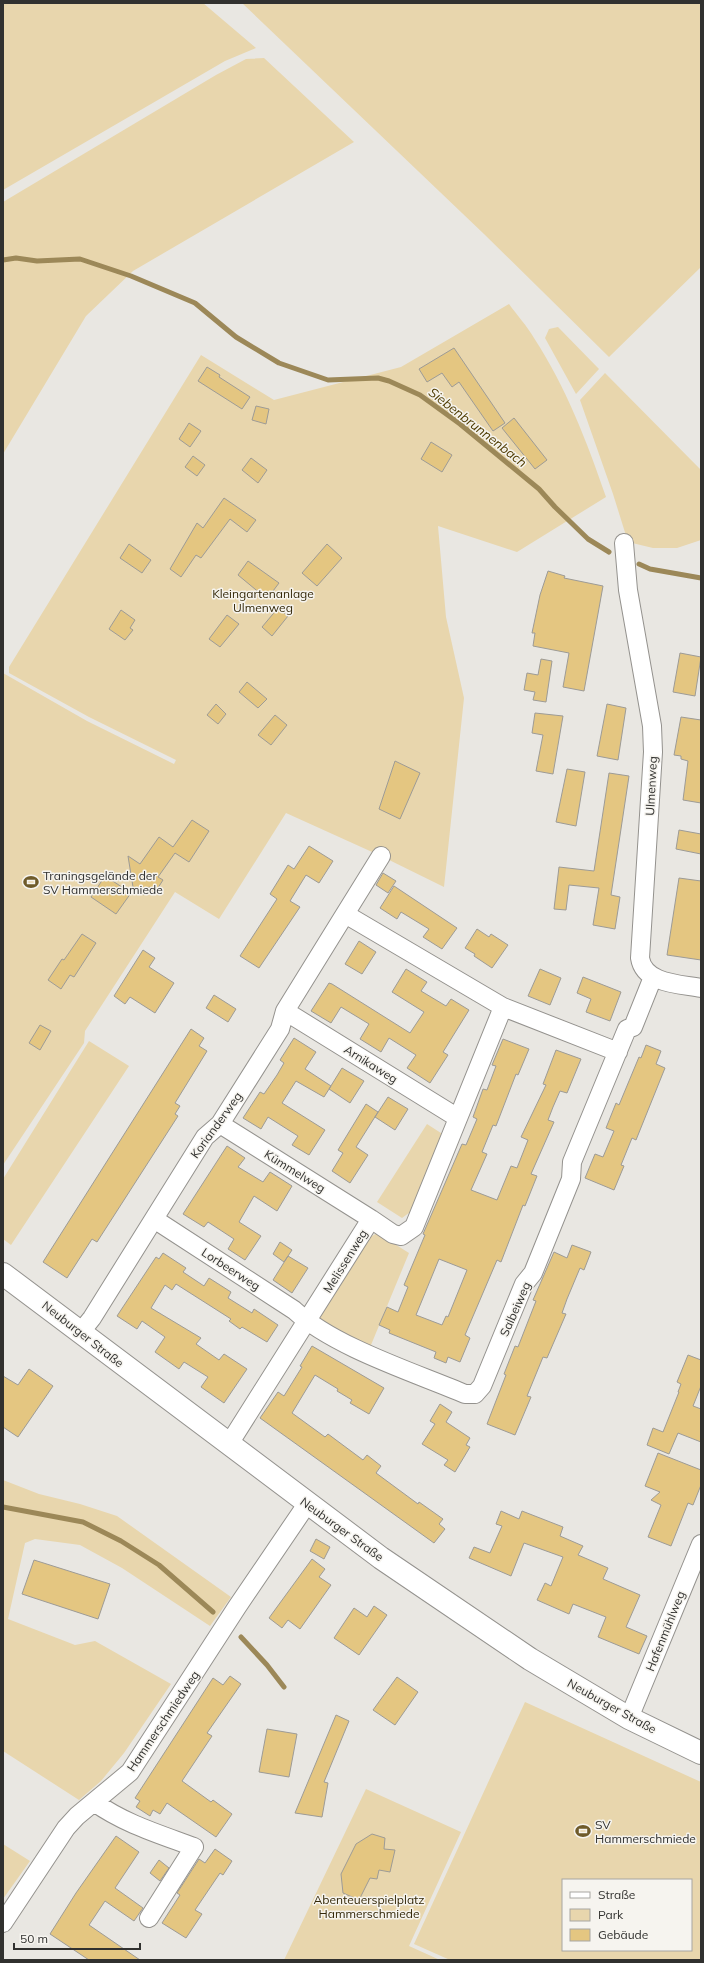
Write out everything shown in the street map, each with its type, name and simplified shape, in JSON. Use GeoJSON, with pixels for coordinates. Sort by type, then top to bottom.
{"type":"FeatureCollection","features":[{"type":"Feature","properties":{"kind":"street","name":"Ulmenweg"},"geometry":{"type":"LineString","coordinates":[[624,543],[634,629],[652,726],[654,752],[640,958],[641,965],[645,972],[653,977]]}},
{"type":"Feature","properties":{"kind":"street","name":"Korianderweg"},"geometry":{"type":"LineString","coordinates":[[80,1333],[205,1137],[220,1124],[280,1028],[285,1011],[381,856]]}},
{"type":"Feature","properties":{"kind":"street"},"geometry":{"type":"LineString","coordinates":[[345,914],[503,1007],[618,1052]]}},
{"type":"Feature","properties":{"kind":"street"},"geometry":{"type":"LineString","coordinates":[[653,977],[701,988]]}},
{"type":"Feature","properties":{"kind":"street","name":"Salbeiweg"},"geometry":{"type":"LineString","coordinates":[[307,1321],[360,1350],[465,1394],[475,1394],[482,1386],[524,1284],[532,1273],[571,1179],[572,1162],[627,1029],[633,1027],[653,977]]}},
{"type":"Feature","properties":{"kind":"street","name":"Melissenweg"},"geometry":{"type":"LineString","coordinates":[[229,1444],[371,1219],[393,1234],[401,1236],[414,1227],[503,1007]]}},
{"type":"Feature","properties":{"kind":"street","name":"Arnikaweg"},"geometry":{"type":"LineString","coordinates":[[285,1011],[458,1118]]}},
{"type":"Feature","properties":{"kind":"street","name":"Kümmelweg"},"geometry":{"type":"LineString","coordinates":[[220,1124],[371,1219]]}},
{"type":"Feature","properties":{"kind":"street","name":"Lorbeerweg"},"geometry":{"type":"LineString","coordinates":[[154,1218],[294,1310],[307,1321]]}},
{"type":"Feature","properties":{"kind":"street","name":"Neuburger Straße"},"geometry":{"type":"LineString","coordinates":[[3,1274],[307,1504],[381,1558],[530,1659],[628,1718],[701,1753]]}},
{"type":"Feature","properties":{"kind":"street","name":"Hammerschmiedweg"},"geometry":{"type":"LineString","coordinates":[[3,1923],[66,1828],[130,1772],[237,1607],[307,1504]]}},
{"type":"Feature","properties":{"kind":"street","name":"Hafenmühlweg"},"geometry":{"type":"LineString","coordinates":[[628,1718],[701,1544]]}},
{"type":"Feature","properties":{"kind":"street"},"geometry":{"type":"LineString","coordinates":[[94,1802],[115,1817],[134,1826],[194,1846],[149,1918]]}},
{"type":"Feature","properties":{"kind":"green space"},"geometry":{"type":"Polygon","coordinates":[[[3,3],[203,3],[256,48],[225,61],[3,190],[3,3]]]}},
{"type":"Feature","properties":{"kind":"green space"},"geometry":{"type":"Polygon","coordinates":[[[242,3],[701,3],[701,267],[609,357],[484,234],[242,3]]]}},
{"type":"Feature","properties":{"kind":"green space"},"geometry":{"type":"Polygon","coordinates":[[[264,58],[354,142],[133,271],[86,316],[3,454],[3,202],[216,75],[246,59],[264,58]]]}},
{"type":"Feature","properties":{"kind":"green space","name":"Kleingartenanlage Ulmenweg"},"geometry":{"type":"Polygon","coordinates":[[[509,304],[546,357],[566,395],[583,435],[606,497],[517,552],[438,526],[446,617],[464,698],[444,887],[381,856],[286,813],[219,919],[175,892],[85,1031],[84,1043],[3,1165],[3,673],[87,721],[174,764],[176,760],[89,717],[9,673],[9,667],[201,355],[274,400],[401,367],[509,304]]]}},
{"type":"Feature","properties":{"kind":"green space"},"geometry":{"type":"Polygon","coordinates":[[[558,327],[599,369],[576,394],[545,338],[549,329],[558,327]]]}},
{"type":"Feature","properties":{"kind":"green space"},"geometry":{"type":"Polygon","coordinates":[[[605,373],[701,470],[701,540],[677,548],[653,548],[628,542],[580,400],[605,373]]]}},
{"type":"Feature","properties":{"kind":"green space"},"geometry":{"type":"Polygon","coordinates":[[[89,1041],[129,1066],[11,1245],[3,1239],[3,1179],[89,1041]]]}},
{"type":"Feature","properties":{"kind":"green space"},"geometry":{"type":"Polygon","coordinates":[[[427,1124],[444,1135],[413,1210],[402,1218],[377,1202],[427,1124]]]}},
{"type":"Feature","properties":{"kind":"green space"},"geometry":{"type":"Polygon","coordinates":[[[377,1233],[409,1253],[371,1345],[364,1349],[319,1320],[321,1307],[361,1243],[377,1233]]]}},
{"type":"Feature","properties":{"kind":"green space"},"geometry":{"type":"Polygon","coordinates":[[[3,1480],[39,1494],[80,1504],[117,1516],[231,1597],[210,1626],[122,1568],[80,1545],[35,1539],[25,1543],[8,1619],[75,1645],[95,1641],[171,1684],[124,1753],[101,1781],[79,1800],[3,1751],[3,1480]]]}},
{"type":"Feature","properties":{"kind":"green space","name":"SV Hammerschmiede"},"geometry":{"type":"Polygon","coordinates":[[[525,1702],[701,1782],[701,1960],[450,1960],[414,1944],[525,1702]]]}},
{"type":"Feature","properties":{"kind":"green space","name":"Abenteuerspielplatz Hammerschmiede"},"geometry":{"type":"Polygon","coordinates":[[[366,1789],[461,1832],[409,1946],[440,1960],[284,1960],[366,1789]]]}},
{"type":"Feature","properties":{"kind":"green space"},"geometry":{"type":"Polygon","coordinates":[[[3,1844],[30,1861],[3,1899],[3,1844]]]}},
{"type":"Feature","properties":{"kind":"building"},"geometry":{"type":"Polygon","coordinates":[[[454,348],[505,423],[493,431],[459,382],[452,387],[442,373],[427,382],[419,369],[454,348]]]}},
{"type":"Feature","properties":{"kind":"building"},"geometry":{"type":"Polygon","coordinates":[[[207,367],[220,375],[219,377],[250,397],[242,409],[198,381],[207,367]]]}},
{"type":"Feature","properties":{"kind":"building"},"geometry":{"type":"Polygon","coordinates":[[[256,406],[269,409],[266,424],[252,420],[256,406]]]}},
{"type":"Feature","properties":{"kind":"building"},"geometry":{"type":"Polygon","coordinates":[[[514,418],[547,460],[535,469],[502,428],[514,418]]]}},
{"type":"Feature","properties":{"kind":"building"},"geometry":{"type":"Polygon","coordinates":[[[189,423],[201,431],[190,447],[179,439],[189,423]]]}},
{"type":"Feature","properties":{"kind":"building"},"geometry":{"type":"Polygon","coordinates":[[[431,442],[452,455],[442,472],[421,459],[431,442]]]}},
{"type":"Feature","properties":{"kind":"building"},"geometry":{"type":"Polygon","coordinates":[[[193,456],[205,465],[197,476],[185,467],[193,456]]]}},
{"type":"Feature","properties":{"kind":"building"},"geometry":{"type":"Polygon","coordinates":[[[251,458],[267,470],[258,483],[242,470],[251,458]]]}},
{"type":"Feature","properties":{"kind":"building"},"geometry":{"type":"Polygon","coordinates":[[[224,498],[256,520],[247,532],[230,519],[201,558],[196,555],[181,577],[170,569],[197,523],[203,528],[224,498]]]}},
{"type":"Feature","properties":{"kind":"building"},"geometry":{"type":"Polygon","coordinates":[[[129,544],[151,560],[142,573],[120,558],[129,544]]]}},
{"type":"Feature","properties":{"kind":"building"},"geometry":{"type":"Polygon","coordinates":[[[327,544],[342,558],[317,586],[302,573],[327,544]]]}},
{"type":"Feature","properties":{"kind":"building"},"geometry":{"type":"Polygon","coordinates":[[[248,561],[279,583],[267,599],[238,575],[248,561]]]}},
{"type":"Feature","properties":{"kind":"building"},"geometry":{"type":"Polygon","coordinates":[[[548,571],[565,576],[564,578],[603,586],[584,691],[563,687],[569,653],[533,646],[535,633],[532,633],[540,595],[548,571]]]}},
{"type":"Feature","properties":{"kind":"building"},"geometry":{"type":"Polygon","coordinates":[[[278,608],[288,616],[272,636],[262,627],[278,608]]]}},
{"type":"Feature","properties":{"kind":"building"},"geometry":{"type":"Polygon","coordinates":[[[121,610],[135,620],[130,628],[133,630],[125,640],[109,629],[121,610]]]}},
{"type":"Feature","properties":{"kind":"building"},"geometry":{"type":"Polygon","coordinates":[[[227,615],[239,624],[220,647],[209,639],[227,615]]]}},
{"type":"Feature","properties":{"kind":"building"},"geometry":{"type":"Polygon","coordinates":[[[680,653],[701,657],[695,696],[673,692],[680,653]]]}},
{"type":"Feature","properties":{"kind":"building"},"geometry":{"type":"Polygon","coordinates":[[[541,659],[552,661],[546,702],[533,700],[535,692],[524,690],[527,673],[538,675],[541,659]]]}},
{"type":"Feature","properties":{"kind":"building"},"geometry":{"type":"Polygon","coordinates":[[[247,682],[267,699],[258,708],[239,692],[247,682]]]}},
{"type":"Feature","properties":{"kind":"building"},"geometry":{"type":"Polygon","coordinates":[[[216,704],[226,714],[218,724],[207,715],[216,704]]]}},
{"type":"Feature","properties":{"kind":"building"},"geometry":{"type":"Polygon","coordinates":[[[607,704],[626,708],[618,760],[597,756],[607,704]]]}},
{"type":"Feature","properties":{"kind":"building"},"geometry":{"type":"Polygon","coordinates":[[[535,713],[563,716],[553,774],[536,771],[543,735],[532,733],[535,713]]]}},
{"type":"Feature","properties":{"kind":"building"},"geometry":{"type":"Polygon","coordinates":[[[275,715],[287,725],[271,745],[258,735],[275,715]]]}},
{"type":"Feature","properties":{"kind":"building"},"geometry":{"type":"Polygon","coordinates":[[[681,717],[701,720],[701,803],[683,800],[688,761],[681,759],[681,756],[674,755],[681,717]]]}},
{"type":"Feature","properties":{"kind":"building"},"geometry":{"type":"Polygon","coordinates":[[[395,761],[420,773],[400,819],[379,809],[395,761]]]}},
{"type":"Feature","properties":{"kind":"building"},"geometry":{"type":"Polygon","coordinates":[[[567,769],[585,772],[576,826],[556,822],[567,769]]]}},
{"type":"Feature","properties":{"kind":"building"},"geometry":{"type":"Polygon","coordinates":[[[609,773],[629,776],[611,895],[620,897],[615,929],[593,925],[599,888],[569,885],[566,910],[554,909],[559,867],[594,871],[609,773]]]}},
{"type":"Feature","properties":{"kind":"building"},"geometry":{"type":"Polygon","coordinates":[[[192,820],[209,831],[189,862],[175,853],[158,877],[163,880],[156,891],[149,887],[144,895],[133,887],[128,856],[140,864],[159,837],[173,847],[192,820]]]}},
{"type":"Feature","properties":{"kind":"building"},"geometry":{"type":"Polygon","coordinates":[[[679,830],[701,834],[701,854],[676,849],[679,830]]]}},
{"type":"Feature","properties":{"kind":"building"},"geometry":{"type":"Polygon","coordinates":[[[309,846],[333,861],[319,883],[306,875],[290,901],[300,907],[259,968],[240,956],[277,899],[270,894],[288,865],[294,869],[309,846]]]}},
{"type":"Feature","properties":{"kind":"building"},"geometry":{"type":"Polygon","coordinates":[[[383,873],[396,881],[388,893],[376,885],[383,873]]]}},
{"type":"Feature","properties":{"kind":"building"},"geometry":{"type":"Polygon","coordinates":[[[105,876],[131,893],[116,914],[91,897],[105,876]]]}},
{"type":"Feature","properties":{"kind":"building"},"geometry":{"type":"Polygon","coordinates":[[[679,878],[701,881],[701,960],[667,955],[679,878]]]}},
{"type":"Feature","properties":{"kind":"building"},"geometry":{"type":"Polygon","coordinates":[[[394,886],[457,928],[442,949],[423,937],[429,929],[401,912],[397,919],[380,908],[394,886]]]}},
{"type":"Feature","properties":{"kind":"building"},"geometry":{"type":"Polygon","coordinates":[[[477,929],[489,937],[491,934],[508,945],[492,968],[465,948],[477,929]]]}},
{"type":"Feature","properties":{"kind":"building"},"geometry":{"type":"Polygon","coordinates":[[[82,934],[96,943],[74,977],[70,975],[61,989],[48,980],[62,959],[64,960],[82,934]]]}},
{"type":"Feature","properties":{"kind":"building"},"geometry":{"type":"Polygon","coordinates":[[[359,941],[376,952],[362,974],[345,964],[359,941]]]}},
{"type":"Feature","properties":{"kind":"building"},"geometry":{"type":"Polygon","coordinates":[[[143,950],[155,958],[149,967],[174,983],[155,1013],[130,997],[125,1004],[114,996],[143,950]]]}},
{"type":"Feature","properties":{"kind":"building"},"geometry":{"type":"Polygon","coordinates":[[[406,969],[427,982],[421,991],[446,1006],[451,999],[469,1010],[443,1052],[448,1055],[430,1083],[407,1068],[416,1055],[389,1038],[381,1052],[360,1039],[369,1024],[341,1007],[331,1023],[311,1011],[329,983],[410,1033],[424,1012],[392,992],[406,969]]]}},
{"type":"Feature","properties":{"kind":"building"},"geometry":{"type":"Polygon","coordinates":[[[540,969],[561,978],[550,1005],[528,996],[540,969]]]}},
{"type":"Feature","properties":{"kind":"building"},"geometry":{"type":"Polygon","coordinates":[[[583,977],[621,992],[610,1021],[586,1012],[591,999],[577,993],[583,977]]]}},
{"type":"Feature","properties":{"kind":"building"},"geometry":{"type":"Polygon","coordinates":[[[214,995],[236,1009],[228,1022],[206,1008],[214,995]]]}},
{"type":"Feature","properties":{"kind":"building"},"geometry":{"type":"Polygon","coordinates":[[[40,1025],[51,1031],[40,1050],[29,1043],[40,1025]]]}},
{"type":"Feature","properties":{"kind":"building"},"geometry":{"type":"Polygon","coordinates":[[[191,1029],[204,1038],[199,1046],[207,1051],[175,1103],[180,1106],[175,1114],[178,1116],[97,1242],[92,1239],[67,1278],[43,1262],[191,1029]]]}},
{"type":"Feature","properties":{"kind":"building"},"geometry":{"type":"Polygon","coordinates":[[[294,1038],[316,1052],[305,1069],[331,1086],[324,1097],[296,1081],[282,1103],[325,1130],[309,1155],[292,1145],[298,1136],[268,1117],[261,1129],[243,1118],[260,1092],[264,1094],[277,1075],[284,1063],[280,1060],[294,1038]]]}},
{"type":"Feature","properties":{"kind":"building"},"geometry":{"type":"Polygon","coordinates":[[[503,1039],[529,1049],[518,1075],[516,1074],[496,1126],[493,1125],[482,1152],[487,1154],[471,1190],[497,1200],[511,1166],[517,1168],[528,1140],[521,1137],[546,1085],[543,1084],[556,1050],[581,1059],[567,1093],[560,1091],[553,1107],[548,1120],[554,1122],[531,1174],[537,1176],[525,1206],[523,1205],[501,1262],[497,1260],[465,1335],[470,1338],[460,1362],[448,1357],[446,1363],[434,1358],[436,1352],[389,1333],[390,1330],[379,1325],[387,1307],[398,1312],[408,1287],[404,1285],[425,1235],[423,1234],[462,1144],[466,1145],[477,1119],[473,1117],[483,1089],[487,1090],[496,1066],[492,1065],[503,1039]],[[439,1259],[416,1315],[442,1325],[446,1316],[448,1317],[467,1270],[439,1259]]]}},
{"type":"Feature","properties":{"kind":"building"},"geometry":{"type":"Polygon","coordinates":[[[646,1045],[661,1051],[656,1064],[665,1068],[636,1140],[632,1138],[621,1165],[624,1166],[614,1190],[585,1178],[595,1154],[603,1157],[614,1131],[606,1128],[616,1103],[619,1105],[639,1057],[641,1058],[646,1045]]]}},
{"type":"Feature","properties":{"kind":"building"},"geometry":{"type":"Polygon","coordinates":[[[342,1068],[364,1081],[350,1103],[329,1089],[342,1068]]]}},
{"type":"Feature","properties":{"kind":"building"},"geometry":{"type":"Polygon","coordinates":[[[388,1097],[408,1109],[395,1130],[375,1117],[388,1097]]]}},
{"type":"Feature","properties":{"kind":"building"},"geometry":{"type":"Polygon","coordinates":[[[366,1104],[378,1112],[356,1147],[368,1155],[350,1183],[332,1171],[343,1153],[338,1150],[366,1104]]]}},
{"type":"Feature","properties":{"kind":"building"},"geometry":{"type":"Polygon","coordinates":[[[227,1146],[245,1158],[238,1167],[263,1182],[270,1172],[292,1186],[277,1211],[254,1196],[239,1222],[261,1236],[245,1260],[228,1249],[234,1239],[208,1222],[204,1227],[183,1214],[227,1146]]]}},
{"type":"Feature","properties":{"kind":"building"},"geometry":{"type":"Polygon","coordinates":[[[280,1242],[292,1250],[284,1262],[273,1254],[280,1242]]]}},
{"type":"Feature","properties":{"kind":"building"},"geometry":{"type":"Polygon","coordinates":[[[572,1245],[591,1252],[584,1270],[580,1268],[567,1299],[562,1313],[566,1314],[547,1358],[543,1357],[527,1396],[531,1397],[515,1435],[487,1424],[506,1375],[504,1374],[515,1346],[518,1347],[536,1301],[533,1300],[554,1252],[567,1258],[572,1245]]]}},
{"type":"Feature","properties":{"kind":"building"},"geometry":{"type":"Polygon","coordinates":[[[163,1253],[186,1268],[183,1272],[204,1286],[209,1278],[231,1292],[228,1298],[252,1313],[254,1309],[278,1325],[267,1342],[242,1327],[240,1329],[229,1321],[231,1319],[176,1284],[172,1290],[165,1285],[151,1308],[201,1338],[196,1344],[219,1360],[224,1354],[247,1369],[224,1403],[201,1387],[208,1377],[184,1362],[179,1369],[155,1352],[165,1337],[142,1321],[137,1329],[117,1316],[156,1257],[159,1259],[163,1253]]]}},
{"type":"Feature","properties":{"kind":"building"},"geometry":{"type":"Polygon","coordinates":[[[288,1256],[308,1268],[292,1293],[273,1280],[288,1256]]]}},
{"type":"Feature","properties":{"kind":"building"},"geometry":{"type":"Polygon","coordinates":[[[312,1346],[384,1388],[369,1414],[350,1403],[352,1400],[337,1391],[338,1389],[315,1375],[292,1413],[325,1437],[328,1434],[363,1460],[367,1455],[381,1466],[376,1473],[418,1504],[419,1502],[443,1519],[439,1524],[445,1529],[434,1543],[260,1418],[278,1392],[284,1396],[302,1367],[300,1366],[312,1346]]]}},
{"type":"Feature","properties":{"kind":"building"},"geometry":{"type":"Polygon","coordinates":[[[688,1355],[701,1360],[701,1386],[693,1406],[701,1409],[701,1442],[678,1433],[669,1454],[647,1445],[653,1428],[663,1432],[679,1392],[681,1384],[677,1382],[688,1355]]]}},
{"type":"Feature","properties":{"kind":"building"},"geometry":{"type":"Polygon","coordinates":[[[29,1369],[53,1386],[18,1437],[3,1427],[3,1376],[18,1385],[29,1369]]]}},
{"type":"Feature","properties":{"kind":"building"},"geometry":{"type":"Polygon","coordinates":[[[440,1404],[452,1412],[446,1422],[470,1438],[466,1445],[470,1447],[455,1472],[444,1465],[448,1460],[422,1444],[435,1424],[430,1421],[440,1404]]]}},
{"type":"Feature","properties":{"kind":"building"},"geometry":{"type":"Polygon","coordinates":[[[658,1453],[701,1470],[701,1485],[693,1505],[688,1503],[671,1546],[648,1537],[661,1505],[651,1500],[660,1492],[645,1486],[658,1453]]]}},
{"type":"Feature","properties":{"kind":"building"},"geometry":{"type":"Polygon","coordinates":[[[501,1511],[519,1519],[522,1511],[563,1527],[560,1536],[583,1546],[578,1555],[608,1568],[603,1579],[640,1595],[626,1627],[647,1636],[639,1654],[598,1637],[606,1617],[573,1604],[569,1614],[537,1600],[545,1583],[551,1586],[563,1557],[524,1543],[511,1576],[469,1558],[474,1547],[490,1553],[502,1526],[496,1524],[501,1511]]]}},
{"type":"Feature","properties":{"kind":"building"},"geometry":{"type":"Polygon","coordinates":[[[316,1539],[330,1547],[324,1559],[310,1551],[316,1539]]]}},
{"type":"Feature","properties":{"kind":"building"},"geometry":{"type":"Polygon","coordinates":[[[312,1559],[325,1569],[319,1577],[331,1585],[300,1629],[288,1620],[282,1628],[269,1618],[312,1559]]]}},
{"type":"Feature","properties":{"kind":"building"},"geometry":{"type":"Polygon","coordinates":[[[34,1560],[110,1584],[98,1619],[22,1594],[34,1560]]]}},
{"type":"Feature","properties":{"kind":"building"},"geometry":{"type":"Polygon","coordinates":[[[374,1606],[387,1615],[359,1655],[334,1638],[354,1608],[367,1617],[374,1606]]]}},
{"type":"Feature","properties":{"kind":"building"},"geometry":{"type":"Polygon","coordinates":[[[230,1676],[241,1684],[207,1733],[212,1736],[182,1781],[211,1802],[213,1800],[232,1814],[216,1837],[167,1803],[160,1814],[153,1810],[150,1816],[136,1807],[140,1801],[135,1798],[213,1678],[223,1685],[230,1676]]]}},
{"type":"Feature","properties":{"kind":"building"},"geometry":{"type":"Polygon","coordinates":[[[397,1677],[418,1692],[395,1725],[373,1710],[397,1677]]]}},
{"type":"Feature","properties":{"kind":"building"},"geometry":{"type":"Polygon","coordinates":[[[336,1715],[349,1721],[324,1782],[328,1783],[322,1817],[295,1813],[336,1715]]]}},
{"type":"Feature","properties":{"kind":"building"},"geometry":{"type":"Polygon","coordinates":[[[267,1729],[297,1734],[289,1777],[259,1772],[267,1729]]]}},
{"type":"Feature","properties":{"kind":"building"},"geometry":{"type":"Polygon","coordinates":[[[372,1834],[385,1838],[384,1849],[395,1850],[390,1872],[379,1870],[377,1879],[370,1878],[359,1900],[343,1893],[341,1874],[356,1844],[372,1834]]]}},
{"type":"Feature","properties":{"kind":"building"},"geometry":{"type":"Polygon","coordinates":[[[116,1836],[139,1852],[115,1888],[143,1908],[134,1921],[105,1901],[89,1925],[140,1960],[89,1960],[50,1934],[76,1893],[116,1836]]]}},
{"type":"Feature","properties":{"kind":"building"},"geometry":{"type":"Polygon","coordinates":[[[215,1849],[232,1861],[223,1875],[220,1873],[195,1910],[202,1914],[186,1938],[162,1923],[180,1895],[177,1893],[199,1859],[205,1863],[215,1849]]]}},
{"type":"Feature","properties":{"kind":"building"},"geometry":{"type":"Polygon","coordinates":[[[159,1860],[169,1868],[160,1881],[150,1873],[159,1860]]]}},
{"type":"Feature","properties":{"kind":"waterway","name":"Siebenbrunnenbach"},"geometry":{"type":"LineString","coordinates":[[3,260],[16,258],[37,261],[80,259],[131,276],[195,303],[236,337],[279,363],[328,380],[378,378],[389,381],[420,395],[460,424],[539,489],[588,539],[609,552]]}},
{"type":"Feature","properties":{"kind":"waterway","name":"Siebenbrunnenbach"},"geometry":{"type":"LineString","coordinates":[[639,564],[650,569],[701,578]]}},
{"type":"Feature","properties":{"kind":"waterway"},"geometry":{"type":"LineString","coordinates":[[3,1507],[83,1522],[121,1541],[159,1565],[213,1612]]}},
{"type":"Feature","properties":{"kind":"waterway"},"geometry":{"type":"LineString","coordinates":[[241,1637],[267,1665],[284,1687]]}},
{"type":"Feature","properties":{"kind":"place","name":"Traningsgelände der SV Hammerschmiede"},"geometry":{"type":"Point","coordinates":[31,882]}},
{"type":"Feature","properties":{"kind":"place","name":"SV Hammerschmiede"},"geometry":{"type":"Point","coordinates":[583,1831]}}]}
